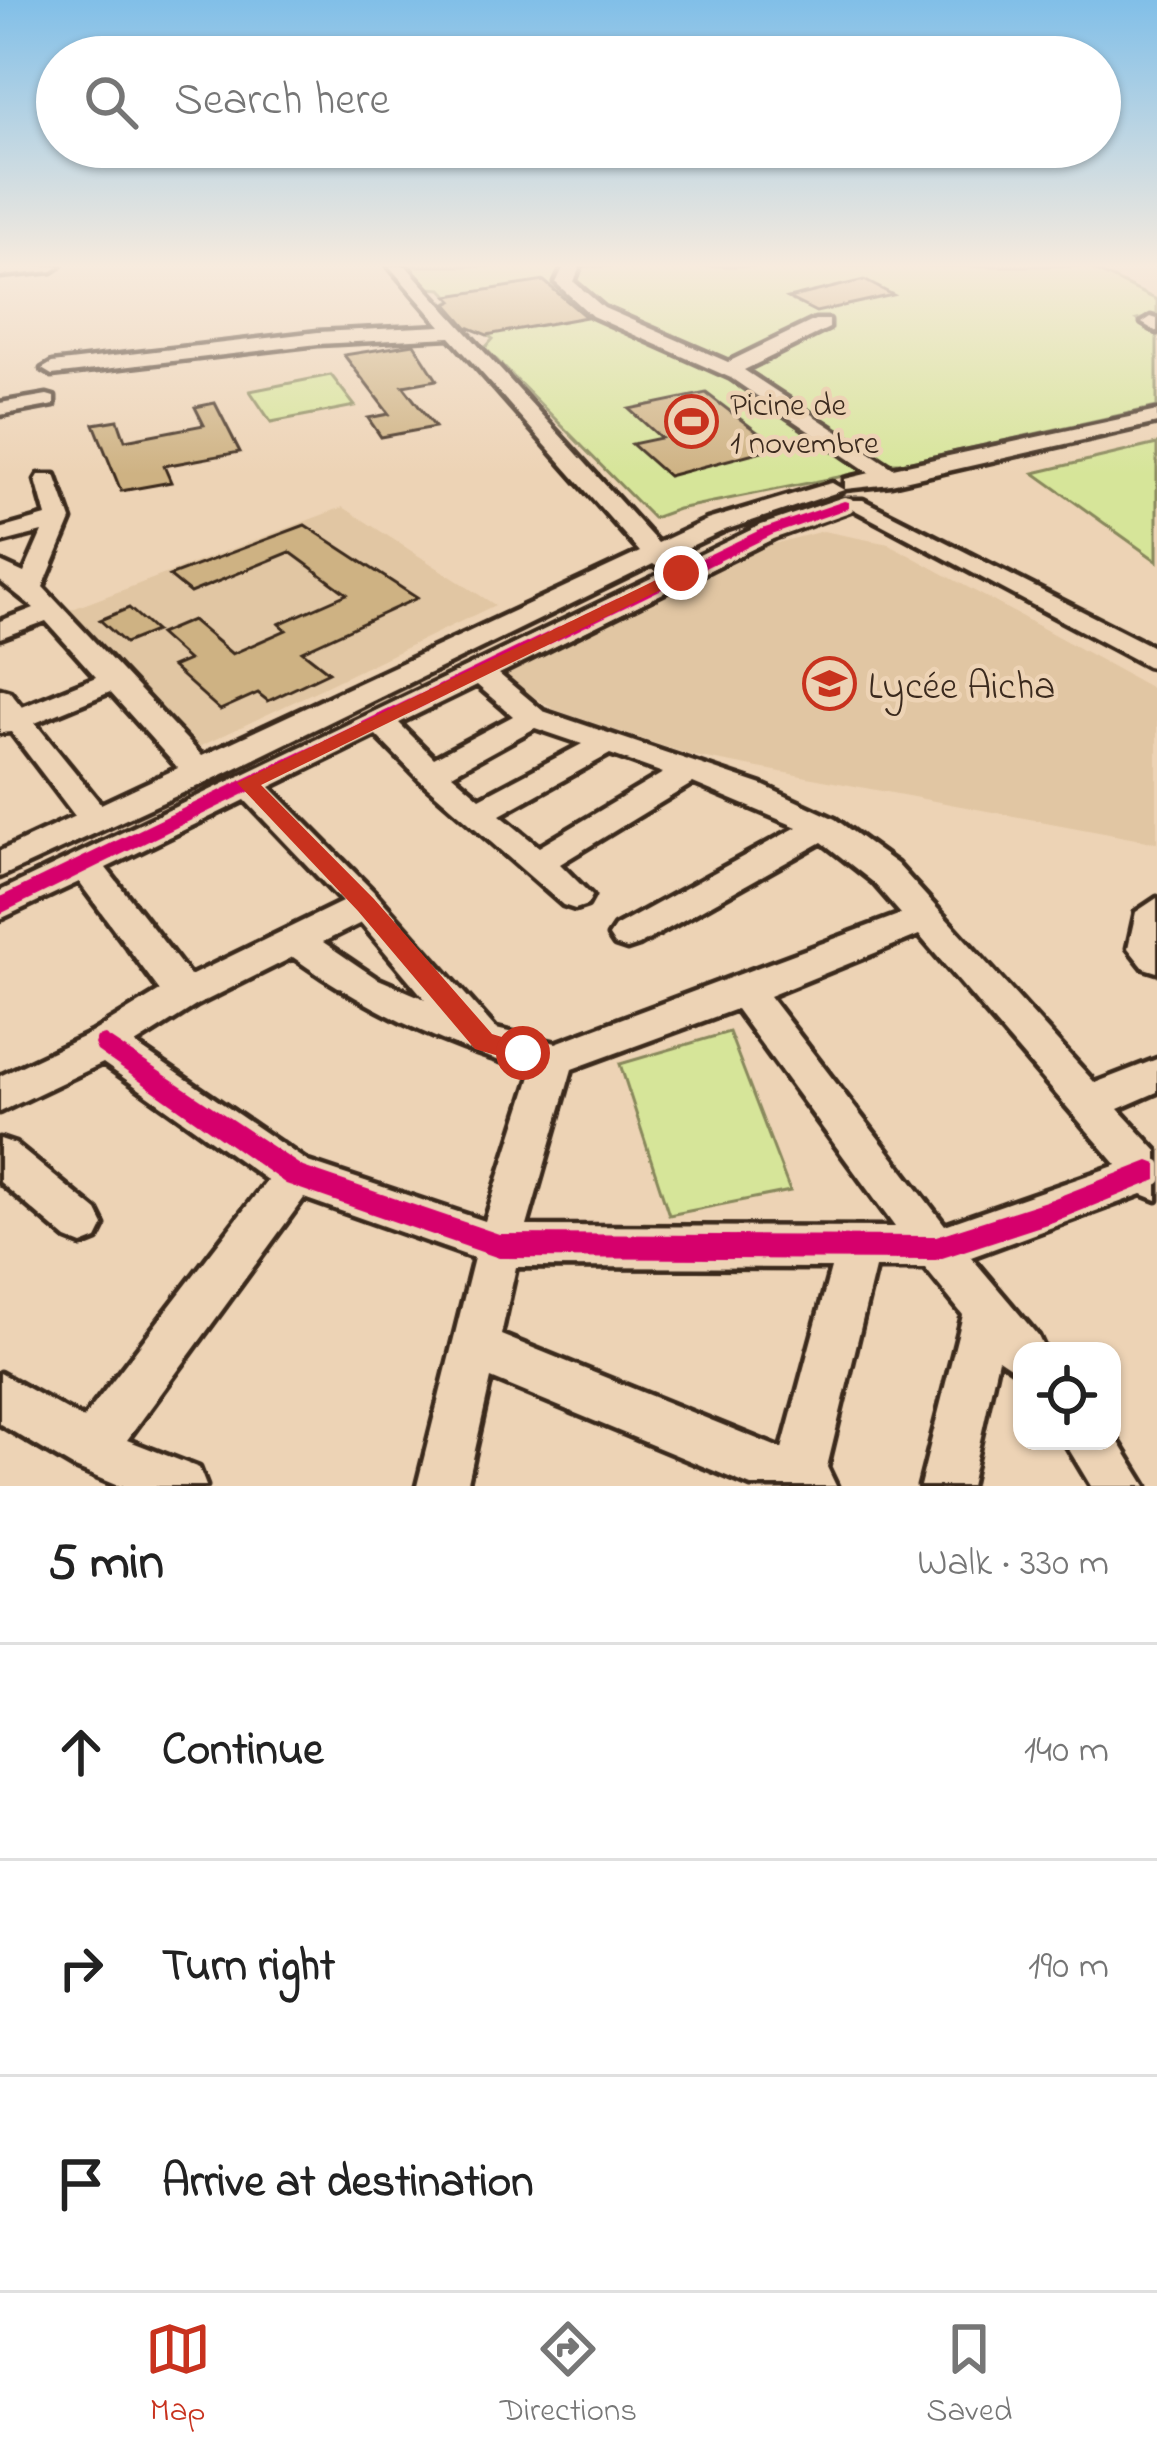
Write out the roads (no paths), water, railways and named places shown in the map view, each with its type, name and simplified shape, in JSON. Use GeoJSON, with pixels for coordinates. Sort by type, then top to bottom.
{"type":"FeatureCollection","features":[{"type":"Feature","properties":{"kind":"street"},"geometry":{"type":"LineString","coordinates":[[52,369],[370,335]]}},
{"type":"Feature","properties":{"kind":"street"},"geometry":{"type":"LineString","coordinates":[[459,335],[656,554],[681,573]]}},
{"type":"Feature","properties":{"kind":"street"},"geometry":{"type":"LineString","coordinates":[[650,335],[728,370],[860,494],[917,535],[1157,660]]}},
{"type":"Feature","properties":{"kind":"street"},"geometry":{"type":"LineString","coordinates":[[728,370],[799,335]]}},
{"type":"Feature","properties":{"kind":"street"},"geometry":{"type":"LineString","coordinates":[[0,410],[46,401]]}},
{"type":"Feature","properties":{"kind":"street"},"geometry":{"type":"LineString","coordinates":[[0,906],[767,532],[860,494],[1157,416]]}},
{"type":"Feature","properties":{"kind":"street"},"geometry":{"type":"LineString","coordinates":[[0,865],[716,525],[1157,434]]}},
{"type":"Feature","properties":{"kind":"street"},"geometry":{"type":"LineString","coordinates":[[30,588],[58,520],[47,480]]}},
{"type":"Feature","properties":{"kind":"street"},"geometry":{"type":"LineString","coordinates":[[0,536],[58,520]]}},
{"type":"Feature","properties":{"kind":"street"},"geometry":{"type":"LineString","coordinates":[[0,570],[30,588],[200,772]]}},
{"type":"Feature","properties":{"kind":"street"},"geometry":{"type":"LineString","coordinates":[[0,630],[50,611]]}},
{"type":"Feature","properties":{"kind":"street"},"geometry":{"type":"LineString","coordinates":[[105,1044],[296,1176],[499,1246],[936,1248],[1153,1176],[886,873],[824,827],[751,792],[533,717],[478,671]]}},
{"type":"Feature","properties":{"kind":"street"},"geometry":{"type":"LineString","coordinates":[[96,820],[6,715],[115,680]]}},
{"type":"Feature","properties":{"kind":"street"},"geometry":{"type":"LineString","coordinates":[[431,773],[533,717]]}},
{"type":"Feature","properties":{"kind":"street"},"geometry":{"type":"LineString","coordinates":[[379,720],[431,773],[575,896]]}},
{"type":"Feature","properties":{"kind":"street"},"geometry":{"type":"LineString","coordinates":[[478,814],[608,743]]}},
{"type":"Feature","properties":{"kind":"street"},"geometry":{"type":"LineString","coordinates":[[536,864],[686,773]]}},
{"type":"Feature","properties":{"kind":"street"},"geometry":{"type":"LineString","coordinates":[[247,783],[366,905],[484,1042]]}},
{"type":"Feature","properties":{"kind":"street"},"geometry":{"type":"LineString","coordinates":[[627,936],[824,827]]}},
{"type":"Feature","properties":{"kind":"street"},"geometry":{"type":"LineString","coordinates":[[85,865],[184,995]]}},
{"type":"Feature","properties":{"kind":"street"},"geometry":{"type":"LineString","coordinates":[[0,1095],[105,1044],[184,995],[366,905]]}},
{"type":"Feature","properties":{"kind":"street"},"geometry":{"type":"LineString","coordinates":[[1157,911],[1148,921],[1146,948],[1157,958]]}},
{"type":"Feature","properties":{"kind":"street"},"geometry":{"type":"LineString","coordinates":[[293,939],[364,988],[484,1042],[556,1059],[926,918]]}},
{"type":"Feature","properties":{"kind":"street"},"geometry":{"type":"LineString","coordinates":[[744,991],[936,1248],[1014,1342]]}},
{"type":"Feature","properties":{"kind":"street"},"geometry":{"type":"LineString","coordinates":[[442,1486],[499,1246],[556,1059]]}},
{"type":"Feature","properties":{"kind":"street"},"geometry":{"type":"LineString","coordinates":[[1090,1103],[1157,1075]]}},
{"type":"Feature","properties":{"kind":"street"},"geometry":{"type":"LineString","coordinates":[[0,1157],[82,1225]]}},
{"type":"Feature","properties":{"kind":"street"},"geometry":{"type":"LineString","coordinates":[[90,1450],[296,1176]]}},
{"type":"Feature","properties":{"kind":"street"},"geometry":{"type":"LineString","coordinates":[[478,1349],[802,1484],[858,1250]]}},
{"type":"Feature","properties":{"kind":"street"},"geometry":{"type":"LineString","coordinates":[[945,1486],[987,1308]]}},
{"type":"Feature","properties":{"kind":"street"},"geometry":{"type":"LineString","coordinates":[[0,1397],[90,1450],[181,1486]]}},
{"type":"Feature","properties":{"kind":"street"},"geometry":{"type":"LineString","coordinates":[[1095,1450],[1120,1486]]}},
{"type":"Feature","properties":{"kind":"place","name":"Picine de 1 novembre"},"geometry":{"type":"Point","coordinates":[691,422]}},
{"type":"Feature","properties":{"kind":"place","name":"Lycée Aicha"},"geometry":{"type":"Point","coordinates":[829,684]}}]}
